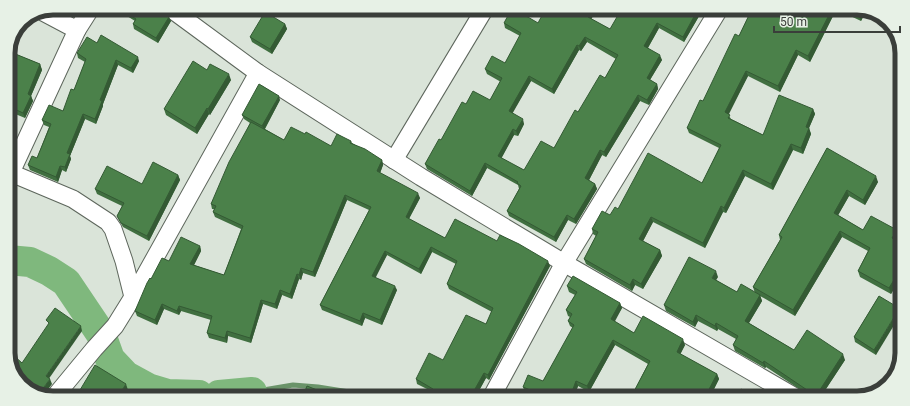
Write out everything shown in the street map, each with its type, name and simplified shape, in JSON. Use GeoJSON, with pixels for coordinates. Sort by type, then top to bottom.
{"type":"FeatureCollection","features":[{"type":"Feature","properties":{"kind":"street"},"geometry":{"type":"LineString","coordinates":[[49,15],[77,30]]}},
{"type":"Feature","properties":{"kind":"street"},"geometry":{"type":"LineString","coordinates":[[15,165],[77,30],[87,15]]}},
{"type":"Feature","properties":{"kind":"street"},"geometry":{"type":"LineString","coordinates":[[180,15],[258,73],[394,160],[564,263],[782,391]]}},
{"type":"Feature","properties":{"kind":"street"},"geometry":{"type":"LineString","coordinates":[[394,160],[481,15]]}},
{"type":"Feature","properties":{"kind":"street"},"geometry":{"type":"LineString","coordinates":[[495,391],[564,263],[716,15]]}},
{"type":"Feature","properties":{"kind":"street"},"geometry":{"type":"LineString","coordinates":[[59,391],[115,326],[133,297],[258,73]]}},
{"type":"Feature","properties":{"kind":"street"},"geometry":{"type":"LineString","coordinates":[[15,178],[73,199],[108,222],[113,229],[124,261],[133,297]]}},
{"type":"Feature","properties":{"kind":"building"},"geometry":{"type":"Polygon","coordinates":[[[130,15],[167,15],[169,17],[156,38],[133,24],[136,19],[130,15]]]}},
{"type":"Feature","properties":{"kind":"building"},"geometry":{"type":"Polygon","coordinates":[[[263,15],[270,15],[285,24],[270,49],[250,37],[263,15]]]}},
{"type":"Feature","properties":{"kind":"building"},"geometry":{"type":"Polygon","coordinates":[[[508,15],[524,15],[538,23],[542,15],[589,15],[588,17],[610,29],[618,15],[695,15],[683,37],[657,23],[644,46],[660,55],[647,78],[657,84],[647,100],[638,95],[604,152],[600,150],[585,178],[595,184],[574,219],[567,215],[554,237],[507,211],[521,186],[517,183],[518,182],[485,163],[470,191],[425,164],[439,139],[441,140],[462,102],[466,104],[473,91],[490,100],[502,78],[485,69],[492,56],[505,63],[521,33],[504,23],[508,15]],[[585,37],[579,46],[577,45],[552,89],[529,76],[509,111],[523,119],[516,131],[513,129],[498,156],[524,170],[541,141],[554,148],[575,110],[578,112],[600,75],[605,78],[618,55],[585,37]]]}},
{"type":"Feature","properties":{"kind":"building"},"geometry":{"type":"Polygon","coordinates":[[[749,15],[829,15],[808,56],[796,50],[778,86],[746,71],[725,112],[730,115],[728,118],[763,135],[779,95],[813,109],[806,127],[809,128],[801,148],[791,144],[771,184],[743,170],[724,208],[721,206],[703,243],[651,217],[639,239],[660,250],[641,284],[633,279],[630,285],[584,259],[598,232],[592,229],[602,211],[610,215],[615,207],[618,209],[648,153],[702,183],[721,145],[687,128],[700,100],[703,101],[735,34],[739,36],[749,15]]]}},
{"type":"Feature","properties":{"kind":"building"},"geometry":{"type":"Polygon","coordinates":[[[101,35],[138,57],[131,68],[116,60],[100,100],[102,101],[95,119],[83,114],[67,153],[70,154],[65,167],[60,166],[56,177],[28,165],[32,156],[37,158],[51,124],[42,120],[49,105],[63,111],[71,89],[74,90],[86,59],[77,53],[87,37],[97,43],[101,35]]]}},
{"type":"Feature","properties":{"kind":"building"},"geometry":{"type":"Polygon","coordinates":[[[15,54],[40,64],[28,94],[31,96],[23,113],[15,109],[15,54]]]}},
{"type":"Feature","properties":{"kind":"building"},"geometry":{"type":"Polygon","coordinates":[[[193,61],[207,70],[210,64],[229,74],[195,128],[164,109],[193,61]]]}},
{"type":"Feature","properties":{"kind":"building"},"geometry":{"type":"Polygon","coordinates":[[[259,84],[279,96],[262,126],[242,115],[259,84]]]}},
{"type":"Feature","properties":{"kind":"building"},"geometry":{"type":"Polygon","coordinates":[[[251,122],[284,140],[291,127],[305,134],[306,132],[331,146],[337,134],[351,141],[350,143],[365,149],[382,160],[377,171],[418,193],[406,217],[445,238],[455,219],[497,241],[500,235],[548,261],[488,375],[484,373],[474,391],[434,391],[416,379],[429,353],[443,360],[466,315],[486,324],[493,308],[447,284],[457,261],[431,247],[419,269],[385,251],[372,276],[395,286],[380,320],[363,313],[360,321],[320,305],[371,207],[345,195],[313,272],[301,268],[299,275],[297,274],[290,294],[280,290],[275,304],[261,300],[250,338],[227,331],[225,338],[207,333],[212,316],[179,306],[177,311],[162,304],[155,320],[135,311],[147,283],[150,278],[151,279],[162,258],[169,261],[181,237],[200,246],[190,264],[224,275],[243,226],[213,212],[216,206],[211,204],[229,162],[251,122]]]}},
{"type":"Feature","properties":{"kind":"building"},"geometry":{"type":"Polygon","coordinates":[[[827,148],[876,176],[863,200],[847,190],[834,213],[863,230],[871,216],[895,229],[895,233],[892,238],[895,240],[895,278],[889,288],[858,271],[870,248],[840,231],[793,310],[753,287],[782,237],[779,235],[827,148]]]}},
{"type":"Feature","properties":{"kind":"building"},"geometry":{"type":"Polygon","coordinates":[[[153,162],[178,175],[147,236],[121,223],[117,216],[124,203],[95,189],[107,166],[142,184],[153,162]]]}},
{"type":"Feature","properties":{"kind":"building"},"geometry":{"type":"Polygon","coordinates":[[[689,257],[716,271],[712,278],[737,292],[741,284],[760,295],[745,321],[794,350],[807,330],[843,354],[819,391],[809,391],[764,361],[763,363],[733,345],[738,336],[716,323],[715,326],[696,315],[693,322],[664,305],[689,257]]]}},
{"type":"Feature","properties":{"kind":"building"},"geometry":{"type":"Polygon","coordinates":[[[573,276],[620,303],[611,319],[634,333],[643,316],[683,339],[677,352],[717,374],[708,391],[634,391],[650,361],[613,340],[587,386],[576,381],[572,391],[533,391],[523,387],[528,375],[543,381],[574,325],[568,321],[572,314],[566,310],[577,292],[567,286],[573,276]]]}},
{"type":"Feature","properties":{"kind":"building"},"geometry":{"type":"Polygon","coordinates":[[[879,296],[895,306],[895,316],[874,350],[854,337],[879,296]]]}},
{"type":"Feature","properties":{"kind":"building"},"geometry":{"type":"Polygon","coordinates":[[[55,308],[81,326],[46,376],[50,379],[42,389],[34,386],[24,378],[19,370],[15,357],[22,363],[49,323],[46,320],[55,308]]]}},
{"type":"Feature","properties":{"kind":"building"},"geometry":{"type":"Polygon","coordinates":[[[95,365],[126,384],[122,391],[79,391],[95,365]]]}},
{"type":"Feature","properties":{"kind":"building"},"geometry":{"type":"Polygon","coordinates":[[[307,386],[320,391],[305,391],[307,386]]]}},
{"type":"Feature","properties":{"kind":"waterway"},"geometry":{"type":"LineString","coordinates":[[15,261],[30,262],[49,271],[66,282],[101,334],[110,359],[126,376],[148,388],[158,391]]}},
{"type":"Feature","properties":{"kind":"waterway"},"geometry":{"type":"LineString","coordinates":[[258,391],[293,385],[343,391]]}}]}
